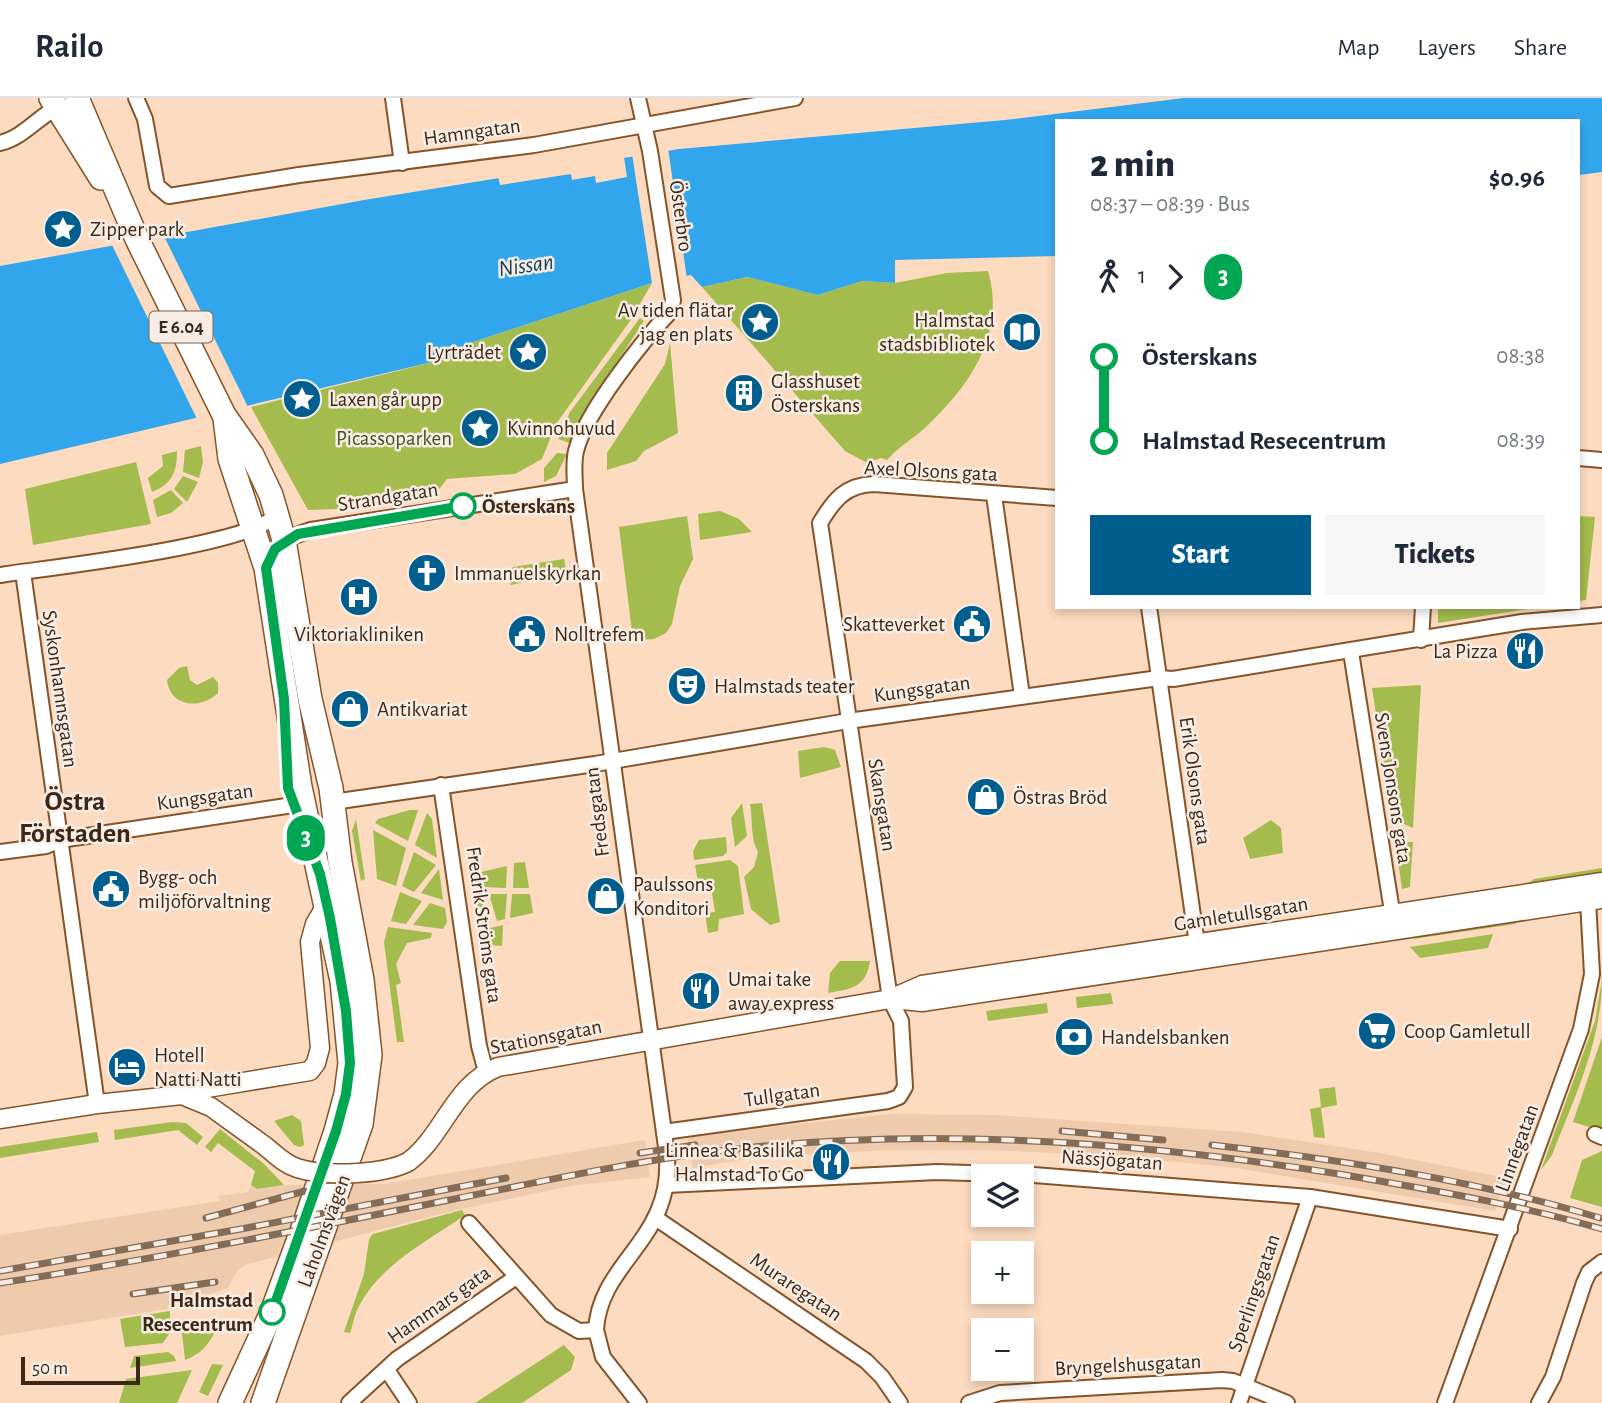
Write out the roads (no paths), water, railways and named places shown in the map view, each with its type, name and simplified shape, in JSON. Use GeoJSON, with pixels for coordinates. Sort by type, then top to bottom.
{"type":"FeatureCollection","features":[{"type":"Feature","properties":{"kind":"highway","name":"E 6.04"},"geometry":{"type":"LineString","coordinates":[[77,98],[137,239],[224,415],[261,472],[270,527],[333,802],[327,904],[345,1001],[360,1059]]}},
{"type":"Feature","properties":{"kind":"highway","name":"E 6.04"},"geometry":{"type":"LineString","coordinates":[[54,103],[123,209]]}},
{"type":"Feature","properties":{"kind":"highway","name":"E 6.04"},"geometry":{"type":"LineString","coordinates":[[224,415],[230,459],[244,500],[270,527],[266,568],[284,699],[285,769],[293,805],[330,868]]}},
{"type":"Feature","properties":{"kind":"highway","name":"E 6.04"},"geometry":{"type":"LineString","coordinates":[[284,699],[362,980],[360,1059]]}},
{"type":"Feature","properties":{"kind":"highway","name":"E 6.04"},"geometry":{"type":"LineString","coordinates":[[310,699],[314,764],[330,868]]}},
{"type":"Feature","properties":{"kind":"highway","name":"Laholmsvägen"},"geometry":{"type":"LineString","coordinates":[[230,1403],[272,1312],[360,1059]]}},
{"type":"Feature","properties":{"kind":"highway","name":"Laholmsvägen"},"geometry":{"type":"LineString","coordinates":[[263,1403],[361,1124],[360,1059]]}},
{"type":"Feature","properties":{"kind":"street","name":"Hamngatan"},"geometry":{"type":"LineString","coordinates":[[136,98],[145,119],[157,186],[169,196],[299,175],[534,145],[794,98]]}},
{"type":"Feature","properties":{"kind":"street"},"geometry":{"type":"LineString","coordinates":[[393,98],[402,163]]}},
{"type":"Feature","properties":{"kind":"street","name":"Österbro"},"geometry":{"type":"LineString","coordinates":[[638,98],[650,151],[671,290]]}},
{"type":"Feature","properties":{"kind":"street"},"geometry":{"type":"LineString","coordinates":[[0,143],[13,140],[54,103]]}},
{"type":"Feature","properties":{"kind":"street","name":"Fredsgatan"},"geometry":{"type":"LineString","coordinates":[[596,1329],[604,1299],[657,1219],[667,1185],[664,1132],[575,489],[576,450],[586,429],[632,360],[671,311],[671,290]]}},
{"type":"Feature","properties":{"kind":"street"},"geometry":{"type":"LineString","coordinates":[[1580,458],[1602,460]]}},
{"type":"Feature","properties":{"kind":"street","name":"Axel Olsons gata"},"geometry":{"type":"LineString","coordinates":[[820,523],[834,500],[860,484],[1055,498]]}},
{"type":"Feature","properties":{"kind":"street","name":"Strandgatan"},"geometry":{"type":"LineString","coordinates":[[0,575],[165,550],[270,527],[322,528],[575,489]]}},
{"type":"Feature","properties":{"kind":"street"},"geometry":{"type":"LineString","coordinates":[[994,495],[1022,696]]}},
{"type":"Feature","properties":{"kind":"street","name":"Skansgatan"},"geometry":{"type":"LineString","coordinates":[[820,523],[890,999],[901,1021],[906,1081],[903,1092]]}},
{"type":"Feature","properties":{"kind":"street","name":"Syskonhamnsgatan"},"geometry":{"type":"LineString","coordinates":[[23,572],[97,1104]]}},
{"type":"Feature","properties":{"kind":"street","name":"Erik Olsons gata"},"geometry":{"type":"LineString","coordinates":[[1149,609],[1198,952]]}},
{"type":"Feature","properties":{"kind":"street"},"geometry":{"type":"LineString","coordinates":[[1421,640],[1423,609]]}},
{"type":"Feature","properties":{"kind":"street","name":"Kungsgatan"},"geometry":{"type":"LineString","coordinates":[[333,802],[848,721],[1159,678],[1173,680],[1533,621],[1602,615]]}},
{"type":"Feature","properties":{"kind":"street","name":"Svens Jonsons gata"},"geometry":{"type":"LineString","coordinates":[[1351,652],[1393,922]]}},
{"type":"Feature","properties":{"kind":"street","name":"Fredrik Ströms gata"},"geometry":{"type":"LineString","coordinates":[[441,785],[486,1072]]}},
{"type":"Feature","properties":{"kind":"street","name":"Kungsgatan"},"geometry":{"type":"LineString","coordinates":[[0,852],[46,846],[60,840],[293,805]]}},
{"type":"Feature","properties":{"kind":"street","name":"Gamletullsgatan"},"geometry":{"type":"LineString","coordinates":[[650,1042],[890,999],[922,1002],[1198,952],[1393,922],[1602,882]]}},
{"type":"Feature","properties":{"kind":"street","name":"Gamletullsgatan"},"geometry":{"type":"LineString","coordinates":[[1393,922],[1595,900]]}},
{"type":"Feature","properties":{"kind":"street","name":"Linnégatan"},"geometry":{"type":"LineString","coordinates":[[1445,1403],[1584,1019],[1592,974],[1595,900]]}},
{"type":"Feature","properties":{"kind":"street","name":"Stationsgatan"},"geometry":{"type":"LineString","coordinates":[[0,1119],[97,1104],[182,1095],[207,1088],[310,1071],[316,1063],[320,1048],[310,942],[315,924],[327,904]]}},
{"type":"Feature","properties":{"kind":"street","name":"Stationsgatan"},"geometry":{"type":"LineString","coordinates":[[182,1095],[211,1107],[289,1164],[310,1171],[382,1171],[408,1162],[419,1153],[458,1098],[486,1072],[521,1062],[650,1042]]}},
{"type":"Feature","properties":{"kind":"street","name":"Tullgatan"},"geometry":{"type":"LineString","coordinates":[[664,1132],[888,1101],[903,1092]]}},
{"type":"Feature","properties":{"kind":"street","name":"Nässjögatan"},"geometry":{"type":"LineString","coordinates":[[667,1185],[937,1172],[1034,1175],[1310,1197],[1510,1229]]}},
{"type":"Feature","properties":{"kind":"street","name":"Sperlingsgatan"},"geometry":{"type":"LineString","coordinates":[[1239,1403],[1310,1197]]}},
{"type":"Feature","properties":{"kind":"street","name":"Muraregatan"},"geometry":{"type":"LineString","coordinates":[[657,1219],[866,1361],[882,1377],[900,1403]]}},
{"type":"Feature","properties":{"kind":"street"},"geometry":{"type":"LineString","coordinates":[[470,1223],[558,1321],[579,1331],[596,1329],[603,1357],[639,1403]]}},
{"type":"Feature","properties":{"kind":"street"},"geometry":{"type":"LineString","coordinates":[[1539,1403],[1553,1377],[1589,1272],[1602,1262]]}},
{"type":"Feature","properties":{"kind":"street","name":"Hammars gata"},"geometry":{"type":"LineString","coordinates":[[349,1403],[397,1359],[516,1277]]}},
{"type":"Feature","properties":{"kind":"street","name":"Hammars gata"},"geometry":{"type":"LineString","coordinates":[[387,1370],[409,1403]]}},
{"type":"Feature","properties":{"kind":"street","name":"Bryngelshusgatan"},"geometry":{"type":"LineString","coordinates":[[969,1403],[1000,1393],[1222,1380],[1233,1381],[1287,1403]]}},
{"type":"Feature","properties":{"kind":"water","name":"Nissan"},"geometry":{"type":"Polygon","coordinates":[[[1184,98],[1602,98],[1602,172],[1580,175],[1580,119],[1055,119],[1055,256],[895,260],[895,283],[862,281],[818,295],[747,277],[702,287],[691,275],[652,283],[470,343],[458,356],[0,464],[0,266],[364,200],[679,149],[1005,120],[1184,98]]]}},
{"type":"Feature","properties":{"kind":"railway"},"geometry":{"type":"LineString","coordinates":[[1062,1131],[1163,1140]]}},
{"type":"Feature","properties":{"kind":"railway"},"geometry":{"type":"LineString","coordinates":[[0,1283],[225,1244],[639,1163],[754,1147],[827,1141],[974,1139],[1193,1154],[1339,1174],[1471,1198],[1602,1229]]}},
{"type":"Feature","properties":{"kind":"railway"},"geometry":{"type":"LineString","coordinates":[[640,1153],[695,1145]]}},
{"type":"Feature","properties":{"kind":"railway"},"geometry":{"type":"LineString","coordinates":[[1212,1145],[1310,1157],[1457,1182],[1600,1218]]}},
{"type":"Feature","properties":{"kind":"railway"},"geometry":{"type":"LineString","coordinates":[[0,1271],[241,1229],[506,1178]]}},
{"type":"Feature","properties":{"kind":"railway"},"geometry":{"type":"LineString","coordinates":[[206,1218],[305,1191]]}},
{"type":"Feature","properties":{"kind":"railway"},"geometry":{"type":"LineString","coordinates":[[133,1294],[215,1282]]}},
{"type":"Feature","properties":{"kind":"place","name":"Zipper park"},"geometry":{"type":"Point","coordinates":[63,229]}},
{"type":"Feature","properties":{"kind":"place","name":"Av tiden flätar jag en plats"},"geometry":{"type":"Point","coordinates":[760,322]}},
{"type":"Feature","properties":{"kind":"place","name":"Halmstad stadsbibliotek"},"geometry":{"type":"Point","coordinates":[1022,332]}},
{"type":"Feature","properties":{"kind":"place","name":"Lyrträdet"},"geometry":{"type":"Point","coordinates":[528,352]}},
{"type":"Feature","properties":{"kind":"place","name":"Glasshuset Österskans"},"geometry":{"type":"Point","coordinates":[744,393]}},
{"type":"Feature","properties":{"kind":"place","name":"Laxen går upp"},"geometry":{"type":"Point","coordinates":[302,399]}},
{"type":"Feature","properties":{"kind":"place","name":"Kvinnohuvud"},"geometry":{"type":"Point","coordinates":[480,428]}},
{"type":"Feature","properties":{"kind":"place","name":"Österskans"},"geometry":{"type":"Point","coordinates":[463,506]}},
{"type":"Feature","properties":{"kind":"place","name":"Immanuelskyrkan"},"geometry":{"type":"Point","coordinates":[427,573]}},
{"type":"Feature","properties":{"kind":"place","name":"Viktoriakliniken"},"geometry":{"type":"Point","coordinates":[359,597]}},
{"type":"Feature","properties":{"kind":"place","name":"Skatteverket"},"geometry":{"type":"Point","coordinates":[972,624]}},
{"type":"Feature","properties":{"kind":"place","name":"Nolltrefem"},"geometry":{"type":"Point","coordinates":[527,634]}},
{"type":"Feature","properties":{"kind":"place","name":"La Pizza"},"geometry":{"type":"Point","coordinates":[1525,651]}},
{"type":"Feature","properties":{"kind":"place","name":"Halmstads teater"},"geometry":{"type":"Point","coordinates":[687,686]}},
{"type":"Feature","properties":{"kind":"place","name":"Antikvariat"},"geometry":{"type":"Point","coordinates":[350,709]}},
{"type":"Feature","properties":{"kind":"place","name":"Östras Bröd"},"geometry":{"type":"Point","coordinates":[986,797]}},
{"type":"Feature","properties":{"kind":"place","name":"Bygg- och miljöförvaltning"},"geometry":{"type":"Point","coordinates":[111,889]}},
{"type":"Feature","properties":{"kind":"place","name":"Paulssons Konditori"},"geometry":{"type":"Point","coordinates":[606,896]}},
{"type":"Feature","properties":{"kind":"place","name":"Umai take away express"},"geometry":{"type":"Point","coordinates":[701,991]}},
{"type":"Feature","properties":{"kind":"place","name":"Coop Gamletull"},"geometry":{"type":"Point","coordinates":[1377,1031]}},
{"type":"Feature","properties":{"kind":"place","name":"Handelsbanken"},"geometry":{"type":"Point","coordinates":[1074,1037]}},
{"type":"Feature","properties":{"kind":"place","name":"Hotell Natti Natti"},"geometry":{"type":"Point","coordinates":[127,1067]}},
{"type":"Feature","properties":{"kind":"place","name":"Linnea & Basilika Halmstad To Go"},"geometry":{"type":"Point","coordinates":[831,1162]}},
{"type":"Feature","properties":{"kind":"place","name":"Halmstad Resecentrum"},"geometry":{"type":"Point","coordinates":[272,1312]}},
{"type":"Feature","properties":{"kind":"district","name":"Östra Förstaden"},"geometry":{"type":"Point","coordinates":[75,818]}},
{"type":"Feature","properties":{"kind":"park label","name":"Picassoparken"},"geometry":{"type":"Point","coordinates":[394,438]}}]}
